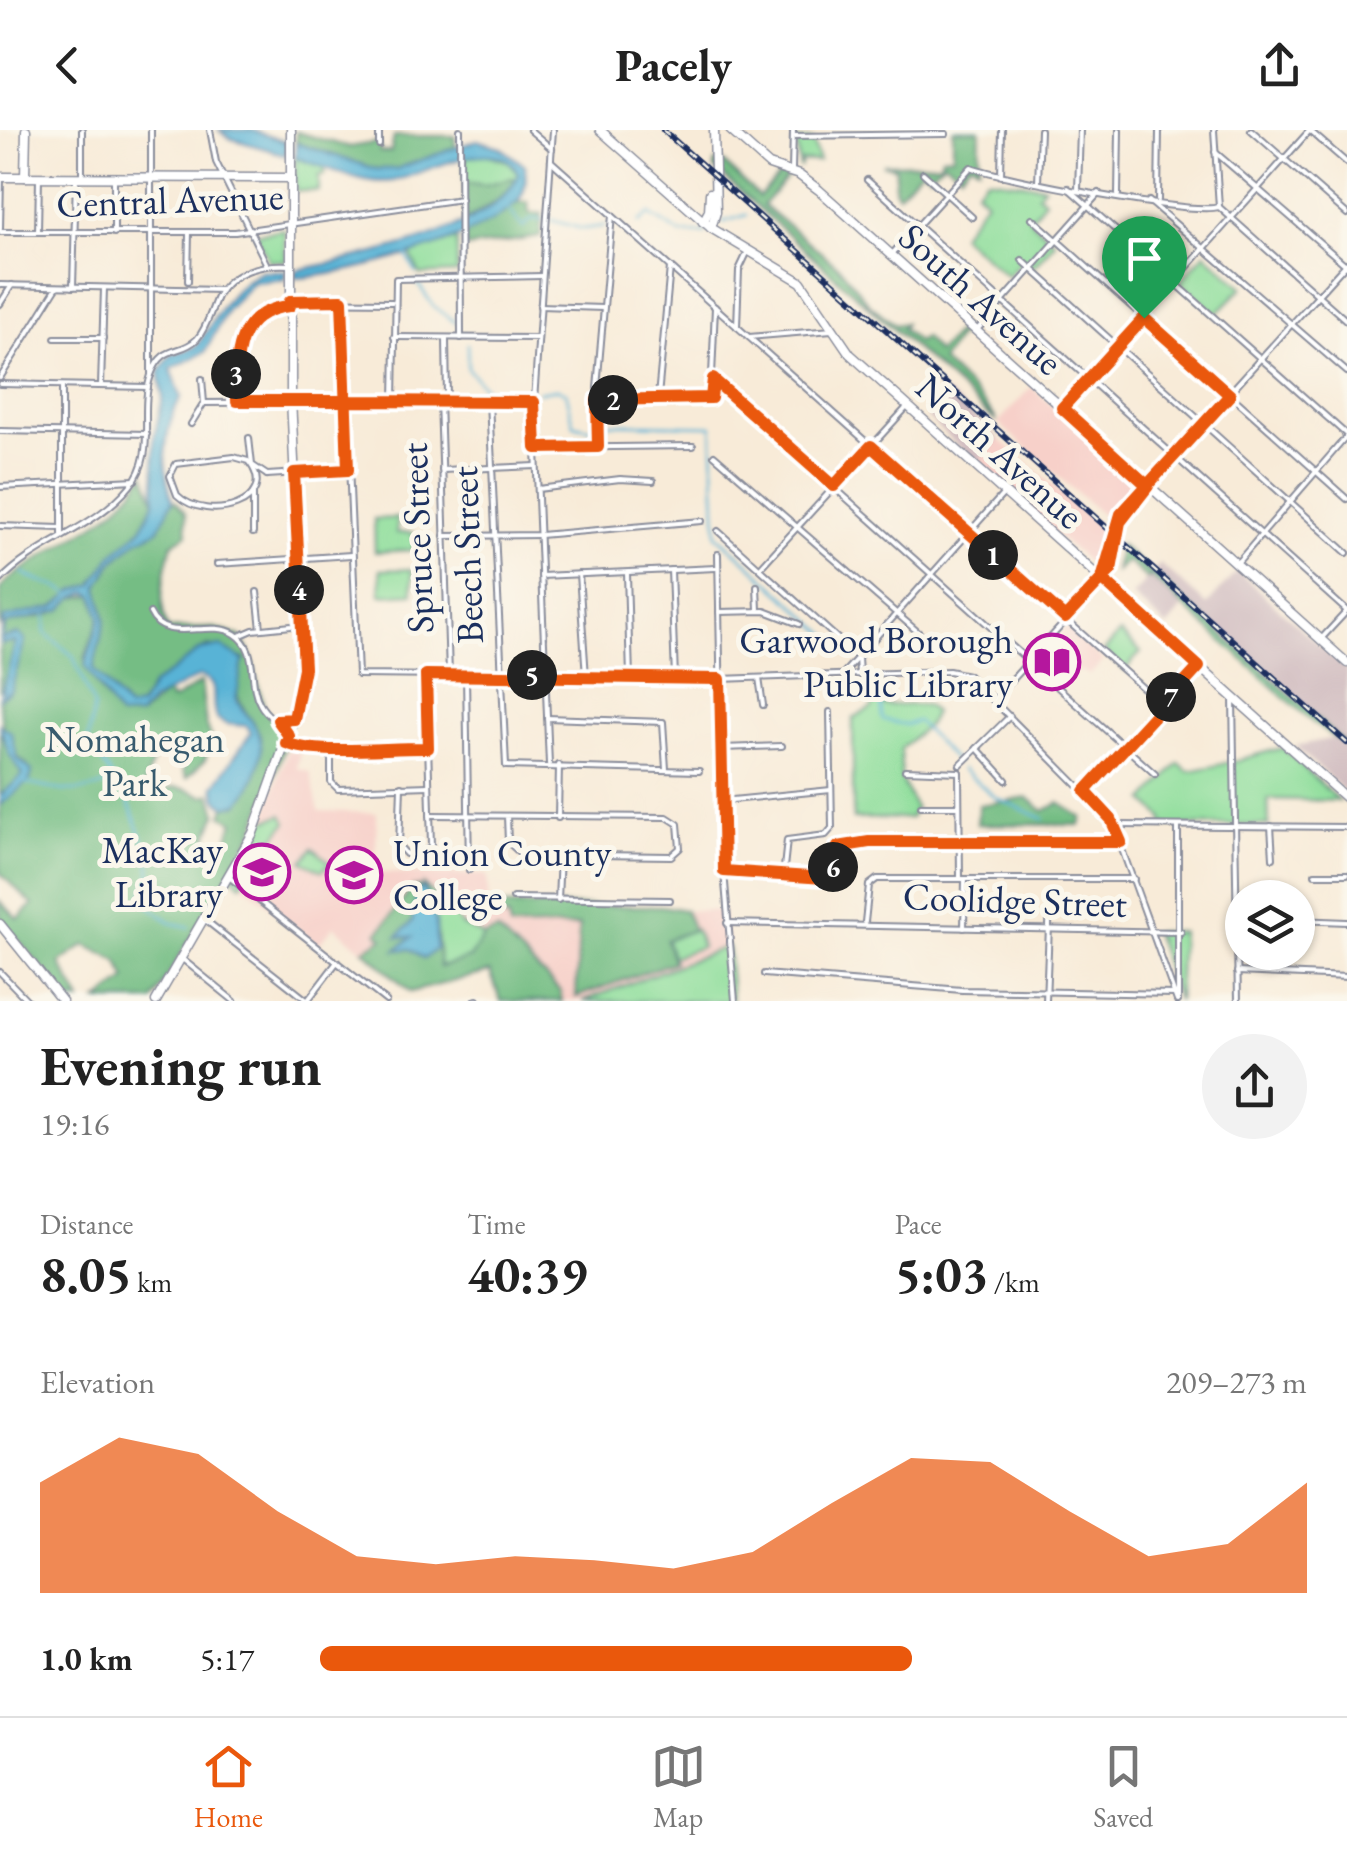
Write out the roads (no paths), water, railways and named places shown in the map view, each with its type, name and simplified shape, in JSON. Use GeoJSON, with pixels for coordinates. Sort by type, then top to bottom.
{"type":"FeatureCollection","features":[{"type":"Feature","properties":{"kind":"main road"},"geometry":{"type":"LineString","coordinates":[[25,177],[26,130]]}},
{"type":"Feature","properties":{"kind":"main road"},"geometry":{"type":"LineString","coordinates":[[156,999],[253,833],[288,740],[304,668],[291,399],[291,130]]}},
{"type":"Feature","properties":{"kind":"main road","name":"North Avenue"},"geometry":{"type":"LineString","coordinates":[[600,130],[707,225],[808,288],[850,354],[1347,800]]}},
{"type":"Feature","properties":{"kind":"main road"},"geometry":{"type":"LineString","coordinates":[[707,225],[713,130]]}},
{"type":"Feature","properties":{"kind":"main road"},"geometry":{"type":"LineString","coordinates":[[713,130],[716,212],[723,237]]}},
{"type":"Feature","properties":{"kind":"main road","name":"South Avenue"},"geometry":{"type":"LineString","coordinates":[[730,130],[779,168],[807,180],[1347,662]]}},
{"type":"Feature","properties":{"kind":"main road"},"geometry":{"type":"LineString","coordinates":[[1,177],[224,181],[291,178]]}},
{"type":"Feature","properties":{"kind":"main road"},"geometry":{"type":"LineString","coordinates":[[707,225],[716,212]]}},
{"type":"Feature","properties":{"kind":"main road"},"geometry":{"type":"LineString","coordinates":[[0,925],[62,1001]]}},
{"type":"Feature","properties":{"kind":"street"},"geometry":{"type":"LineString","coordinates":[[73,288],[82,130]]}},
{"type":"Feature","properties":{"kind":"street"},"geometry":{"type":"LineString","coordinates":[[0,581],[62,535],[86,525],[134,480],[145,458],[151,375],[151,130]]}},
{"type":"Feature","properties":{"kind":"street"},"geometry":{"type":"LineString","coordinates":[[210,130],[224,181],[266,263]]}},
{"type":"Feature","properties":{"kind":"street"},"geometry":{"type":"LineString","coordinates":[[379,130],[379,145]]}},
{"type":"Feature","properties":{"kind":"street"},"geometry":{"type":"LineString","coordinates":[[460,130],[461,338]]}},
{"type":"Feature","properties":{"kind":"street"},"geometry":{"type":"LineString","coordinates":[[530,130],[552,149]]}},
{"type":"Feature","properties":{"kind":"street"},"geometry":{"type":"LineString","coordinates":[[553,130],[534,402],[549,764],[699,771]]}},
{"type":"Feature","properties":{"kind":"street"},"geometry":{"type":"LineString","coordinates":[[1001,176],[1002,130]]}},
{"type":"Feature","properties":{"kind":"street"},"geometry":{"type":"LineString","coordinates":[[1038,183],[1040,130]]}},
{"type":"Feature","properties":{"kind":"street"},"geometry":{"type":"LineString","coordinates":[[1078,190],[1080,130]]}},
{"type":"Feature","properties":{"kind":"street"},"geometry":{"type":"LineString","coordinates":[[1118,196],[1119,130]]}},
{"type":"Feature","properties":{"kind":"street"},"geometry":{"type":"LineString","coordinates":[[1158,201],[1159,130]]}},
{"type":"Feature","properties":{"kind":"street"},"geometry":{"type":"LineString","coordinates":[[1214,130],[1219,207]]}},
{"type":"Feature","properties":{"kind":"street"},"geometry":{"type":"LineString","coordinates":[[1251,130],[1347,214]]}},
{"type":"Feature","properties":{"kind":"street"},"geometry":{"type":"LineString","coordinates":[[1062,408],[1310,130],[1347,164]]}},
{"type":"Feature","properties":{"kind":"street"},"geometry":{"type":"LineString","coordinates":[[792,172],[793,133],[946,134]]}},
{"type":"Feature","properties":{"kind":"street"},"geometry":{"type":"LineString","coordinates":[[994,698],[1111,570],[1120,522],[1148,486],[1347,264],[1215,152]]}},
{"type":"Feature","properties":{"kind":"street"},"geometry":{"type":"LineString","coordinates":[[551,160],[1164,706]]}},
{"type":"Feature","properties":{"kind":"street"},"geometry":{"type":"LineString","coordinates":[[892,255],[971,167],[1078,190],[1219,207],[1347,320]]}},
{"type":"Feature","properties":{"kind":"street"},"geometry":{"type":"LineString","coordinates":[[922,173],[972,217]]}},
{"type":"Feature","properties":{"kind":"street"},"geometry":{"type":"LineString","coordinates":[[0,230],[1,177]]}},
{"type":"Feature","properties":{"kind":"street"},"geometry":{"type":"LineString","coordinates":[[38,177],[38,232]]}},
{"type":"Feature","properties":{"kind":"street"},"geometry":{"type":"LineString","coordinates":[[114,178],[114,232]]}},
{"type":"Feature","properties":{"kind":"street"},"geometry":{"type":"LineString","coordinates":[[867,180],[1347,611],[1321,639]]}},
{"type":"Feature","properties":{"kind":"street"},"geometry":{"type":"LineString","coordinates":[[1068,188],[1347,436],[1236,563]]}},
{"type":"Feature","properties":{"kind":"street"},"geometry":{"type":"LineString","coordinates":[[976,331],[1099,193]]}},
{"type":"Feature","properties":{"kind":"street","name":"Central Avenue"},"geometry":{"type":"LineString","coordinates":[[0,230],[250,230],[461,198]]}},
{"type":"Feature","properties":{"kind":"street"},"geometry":{"type":"LineString","coordinates":[[1149,200],[1347,372]]}},
{"type":"Feature","properties":{"kind":"street"},"geometry":{"type":"LineString","coordinates":[[598,447],[597,400],[612,215]]}},
{"type":"Feature","properties":{"kind":"street"},"geometry":{"type":"LineString","coordinates":[[1032,218],[1347,499]]}},
{"type":"Feature","properties":{"kind":"street"},"geometry":{"type":"LineString","coordinates":[[188,281],[189,233]]}},
{"type":"Feature","properties":{"kind":"street"},"geometry":{"type":"LineString","coordinates":[[738,327],[739,270],[748,251]]}},
{"type":"Feature","properties":{"kind":"street"},"geometry":{"type":"LineString","coordinates":[[1022,260],[1347,553]]}},
{"type":"Feature","properties":{"kind":"street"},"geometry":{"type":"LineString","coordinates":[[0,284],[221,290],[266,263],[290,267]]}},
{"type":"Feature","properties":{"kind":"street"},"geometry":{"type":"LineString","coordinates":[[658,399],[670,268]]}},
{"type":"Feature","properties":{"kind":"street"},"geometry":{"type":"LineString","coordinates":[[394,402],[394,281],[542,276]]}},
{"type":"Feature","properties":{"kind":"street"},"geometry":{"type":"LineString","coordinates":[[0,304],[12,285]]}},
{"type":"Feature","properties":{"kind":"street"},"geometry":{"type":"LineString","coordinates":[[57,287],[0,381],[148,387]]}},
{"type":"Feature","properties":{"kind":"street"},"geometry":{"type":"LineString","coordinates":[[101,386],[104,288]]}},
{"type":"Feature","properties":{"kind":"street"},"geometry":{"type":"LineString","coordinates":[[151,375],[166,352],[198,338],[221,290]]}},
{"type":"Feature","properties":{"kind":"street"},"geometry":{"type":"LineString","coordinates":[[342,300],[351,555],[360,676],[500,674],[720,679],[949,671],[968,675],[1115,825],[1177,999]]}},
{"type":"Feature","properties":{"kind":"street"},"geometry":{"type":"LineString","coordinates":[[237,401],[235,354],[244,330],[266,312],[290,303],[392,302]]}},
{"type":"Feature","properties":{"kind":"street"},"geometry":{"type":"LineString","coordinates":[[540,306],[604,308]]}},
{"type":"Feature","properties":{"kind":"street"},"geometry":{"type":"LineString","coordinates":[[597,400],[711,398],[715,307]]}},
{"type":"Feature","properties":{"kind":"street"},"geometry":{"type":"LineString","coordinates":[[749,338],[832,330]]}},
{"type":"Feature","properties":{"kind":"street"},"geometry":{"type":"LineString","coordinates":[[55,338],[102,338]]}},
{"type":"Feature","properties":{"kind":"street"},"geometry":{"type":"LineString","coordinates":[[394,338],[538,338]]}},
{"type":"Feature","properties":{"kind":"street"},"geometry":{"type":"LineString","coordinates":[[446,339],[447,400]]}},
{"type":"Feature","properties":{"kind":"street"},"geometry":{"type":"LineString","coordinates":[[191,424],[204,403],[202,379]]}},
{"type":"Feature","properties":{"kind":"street"},"geometry":{"type":"LineString","coordinates":[[713,379],[1155,774]]}},
{"type":"Feature","properties":{"kind":"street"},"geometry":{"type":"LineString","coordinates":[[62,386],[62,535]]}},
{"type":"Feature","properties":{"kind":"street"},"geometry":{"type":"LineString","coordinates":[[204,403],[291,399],[534,402]]}},
{"type":"Feature","properties":{"kind":"street","name":"Spruce Street"},"geometry":{"type":"LineString","coordinates":[[440,400],[449,674]]}},
{"type":"Feature","properties":{"kind":"street","name":"Beech Street"},"geometry":{"type":"LineString","coordinates":[[488,401],[506,766],[549,764]]}},
{"type":"Feature","properties":{"kind":"street"},"geometry":{"type":"LineString","coordinates":[[760,568],[908,406]]}},
{"type":"Feature","properties":{"kind":"street"},"geometry":{"type":"LineString","coordinates":[[0,430],[148,434]]}},
{"type":"Feature","properties":{"kind":"street"},"geometry":{"type":"LineString","coordinates":[[249,438],[256,484],[251,503],[253,533]]}},
{"type":"Feature","properties":{"kind":"street"},"geometry":{"type":"LineString","coordinates":[[536,448],[694,446]]}},
{"type":"Feature","properties":{"kind":"street"},"geometry":{"type":"LineString","coordinates":[[714,454],[926,639]]}},
{"type":"Feature","properties":{"kind":"street"},"geometry":{"type":"LineString","coordinates":[[267,475],[234,457],[182,461],[171,469],[171,481],[184,502],[218,510],[242,502],[267,475],[348,470]]}},
{"type":"Feature","properties":{"kind":"street"},"geometry":{"type":"LineString","coordinates":[[442,470],[536,466]]}},
{"type":"Feature","properties":{"kind":"street"},"geometry":{"type":"LineString","coordinates":[[538,489],[620,479],[653,481]]}},
{"type":"Feature","properties":{"kind":"street"},"geometry":{"type":"LineString","coordinates":[[0,486],[134,480]]}},
{"type":"Feature","properties":{"kind":"street"},"geometry":{"type":"LineString","coordinates":[[841,675],[1005,492]]}},
{"type":"Feature","properties":{"kind":"street"},"geometry":{"type":"LineString","coordinates":[[444,536],[540,535],[702,521]]}},
{"type":"Feature","properties":{"kind":"street"},"geometry":{"type":"LineString","coordinates":[[0,526],[61,528]]}},
{"type":"Feature","properties":{"kind":"street"},"geometry":{"type":"LineString","coordinates":[[718,532],[858,656],[859,675]]}},
{"type":"Feature","properties":{"kind":"street"},"geometry":{"type":"LineString","coordinates":[[718,554],[724,871],[735,1001]]}},
{"type":"Feature","properties":{"kind":"street"},"geometry":{"type":"LineString","coordinates":[[217,564],[351,555]]}},
{"type":"Feature","properties":{"kind":"street"},"geometry":{"type":"LineString","coordinates":[[542,576],[718,568]]}},
{"type":"Feature","properties":{"kind":"street"},"geometry":{"type":"LineString","coordinates":[[672,570],[675,678]]}},
{"type":"Feature","properties":{"kind":"street"},"geometry":{"type":"LineString","coordinates":[[627,572],[630,678]]}},
{"type":"Feature","properties":{"kind":"street"},"geometry":{"type":"LineString","coordinates":[[579,574],[586,677]]}},
{"type":"Feature","properties":{"kind":"street"},"geometry":{"type":"LineString","coordinates":[[757,586],[758,610]]}},
{"type":"Feature","properties":{"kind":"street"},"geometry":{"type":"LineString","coordinates":[[257,592],[260,629]]}},
{"type":"Feature","properties":{"kind":"street"},"geometry":{"type":"LineString","coordinates":[[719,612],[758,610],[800,624]]}},
{"type":"Feature","properties":{"kind":"street"},"geometry":{"type":"LineString","coordinates":[[150,613],[156,623],[168,629],[215,628],[239,636],[260,629],[301,626]]}},
{"type":"Feature","properties":{"kind":"street"},"geometry":{"type":"LineString","coordinates":[[239,636],[252,658],[253,686],[261,708],[278,720],[288,740],[311,752],[331,748],[428,748]]}},
{"type":"Feature","properties":{"kind":"street"},"geometry":{"type":"LineString","coordinates":[[1085,791],[1199,667]]}},
{"type":"Feature","properties":{"kind":"street"},"geometry":{"type":"LineString","coordinates":[[466,674],[469,870]]}},
{"type":"Feature","properties":{"kind":"street"},"geometry":{"type":"LineString","coordinates":[[401,786],[402,851],[424,854],[431,848],[426,675]]}},
{"type":"Feature","properties":{"kind":"street"},"geometry":{"type":"LineString","coordinates":[[760,678],[763,706]]}},
{"type":"Feature","properties":{"kind":"street"},"geometry":{"type":"LineString","coordinates":[[1233,698],[1237,880]]}},
{"type":"Feature","properties":{"kind":"street"},"geometry":{"type":"LineString","coordinates":[[782,877],[787,840],[826,836],[832,830],[830,712]]}},
{"type":"Feature","properties":{"kind":"street"},"geometry":{"type":"LineString","coordinates":[[960,765],[1010,716]]}},
{"type":"Feature","properties":{"kind":"street"},"geometry":{"type":"LineString","coordinates":[[547,718],[663,722],[666,769]]}},
{"type":"Feature","properties":{"kind":"street"},"geometry":{"type":"LineString","coordinates":[[278,720],[294,719]]}},
{"type":"Feature","properties":{"kind":"street"},"geometry":{"type":"LineString","coordinates":[[721,748],[782,746]]}},
{"type":"Feature","properties":{"kind":"street"},"geometry":{"type":"LineString","coordinates":[[331,748],[330,782],[335,788],[429,786]]}},
{"type":"Feature","properties":{"kind":"street"},"geometry":{"type":"LineString","coordinates":[[977,748],[1006,780]]}},
{"type":"Feature","properties":{"kind":"street"},"geometry":{"type":"LineString","coordinates":[[558,765],[558,818]]}},
{"type":"Feature","properties":{"kind":"street"},"geometry":{"type":"LineString","coordinates":[[906,770],[958,772],[964,928]]}},
{"type":"Feature","properties":{"kind":"street"},"geometry":{"type":"LineString","coordinates":[[722,801],[832,790]]}},
{"type":"Feature","properties":{"kind":"street"},"geometry":{"type":"LineString","coordinates":[[921,806],[959,806]]}},
{"type":"Feature","properties":{"kind":"street"},"geometry":{"type":"LineString","coordinates":[[430,815],[670,818],[678,824],[680,848],[670,856],[514,851],[507,839],[507,816]]}},
{"type":"Feature","properties":{"kind":"street"},"geometry":{"type":"LineString","coordinates":[[1115,825],[1347,827]]}},
{"type":"Feature","properties":{"kind":"street"},"geometry":{"type":"LineString","coordinates":[[1177,999],[1181,932],[1178,825]]}},
{"type":"Feature","properties":{"kind":"street"},"geometry":{"type":"LineString","coordinates":[[1271,826],[1273,858]]}},
{"type":"Feature","properties":{"kind":"street"},"geometry":{"type":"LineString","coordinates":[[724,871],[794,878],[828,876],[834,851],[842,846],[960,841],[1121,842]]}},
{"type":"Feature","properties":{"kind":"street"},"geometry":{"type":"LineString","coordinates":[[558,900],[560,854]]}},
{"type":"Feature","properties":{"kind":"street"},"geometry":{"type":"LineString","coordinates":[[1316,874],[1347,874]]}},
{"type":"Feature","properties":{"kind":"street"},"geometry":{"type":"LineString","coordinates":[[229,877],[386,1001]]}},
{"type":"Feature","properties":{"kind":"street"},"geometry":{"type":"LineString","coordinates":[[865,923],[866,900],[875,880],[1134,878]]}},
{"type":"Feature","properties":{"kind":"street"},"geometry":{"type":"LineString","coordinates":[[512,898],[670,900]]}},
{"type":"Feature","properties":{"kind":"street"},"geometry":{"type":"LineString","coordinates":[[1046,1001],[1050,901]]}},
{"type":"Feature","properties":{"kind":"street"},"geometry":{"type":"LineString","coordinates":[[204,919],[308,1001],[336,962]]}},
{"type":"Feature","properties":{"kind":"street"},"geometry":{"type":"LineString","coordinates":[[1315,921],[1347,922]]}},
{"type":"Feature","properties":{"kind":"street","name":"Coolidge Street"},"geometry":{"type":"LineString","coordinates":[[727,923],[1181,932]]}},
{"type":"Feature","properties":{"kind":"street"},"geometry":{"type":"LineString","coordinates":[[180,958],[234,1001]]}},
{"type":"Feature","properties":{"kind":"street"},"geometry":{"type":"LineString","coordinates":[[0,972],[28,1001]]}},
{"type":"Feature","properties":{"kind":"street"},"geometry":{"type":"LineString","coordinates":[[1238,1001],[1237,972],[1347,978]]}},
{"type":"Feature","properties":{"kind":"street"},"geometry":{"type":"LineString","coordinates":[[764,974],[962,990],[1177,999]]}},
{"type":"Feature","properties":{"kind":"street"},"geometry":{"type":"LineString","coordinates":[[962,990],[962,1001]]}},
{"type":"Feature","properties":{"kind":"street"},"geometry":{"type":"LineString","coordinates":[[156,999],[168,1001]]}},
{"type":"Feature","properties":{"kind":"water"},"geometry":{"type":"Polygon","coordinates":[[[219,130],[251,130],[286,142],[286,155],[229,138],[219,130]]]}},
{"type":"Feature","properties":{"kind":"water"},"geometry":{"type":"Polygon","coordinates":[[[477,140],[500,147],[524,165],[522,194],[499,217],[412,254],[295,278],[295,271],[384,250],[453,228],[505,195],[518,174],[509,161],[479,155],[382,182],[295,158],[296,143],[376,169],[396,169],[477,140]]]}},
{"type":"Feature","properties":{"kind":"water"},"geometry":{"type":"Polygon","coordinates":[[[261,271],[285,271],[285,279],[253,282],[227,310],[205,352],[171,369],[181,397],[170,422],[166,448],[173,500],[158,530],[136,541],[112,562],[98,586],[105,620],[93,669],[128,709],[140,706],[153,685],[200,650],[221,646],[243,660],[236,700],[257,729],[261,752],[257,772],[244,797],[239,804],[225,806],[217,799],[214,786],[251,733],[247,726],[226,724],[216,718],[213,688],[200,676],[152,701],[139,716],[119,717],[85,666],[100,618],[94,595],[87,592],[73,598],[61,610],[6,624],[1,639],[19,634],[25,640],[11,690],[0,698],[16,642],[0,644],[4,618],[55,607],[73,591],[92,585],[112,555],[142,528],[155,501],[154,438],[163,397],[159,372],[171,355],[196,347],[230,296],[261,271]]]}},
{"type":"Feature","properties":{"kind":"water"},"geometry":{"type":"Polygon","coordinates":[[[0,725],[11,732],[18,759],[32,771],[30,780],[0,805],[0,796],[23,775],[9,754],[0,725]]]}},
{"type":"Feature","properties":{"kind":"water"},"geometry":{"type":"Polygon","coordinates":[[[423,888],[436,922],[436,949],[424,959],[410,949],[396,950],[412,937],[397,937],[412,922],[417,892],[423,888]]]}},
{"type":"Feature","properties":{"kind":"waterway"},"geometry":{"type":"LineString","coordinates":[[506,206],[523,227],[532,219],[543,220]]}},
{"type":"Feature","properties":{"kind":"waterway"},"geometry":{"type":"LineString","coordinates":[[639,223],[649,214],[681,234],[706,233]]}},
{"type":"Feature","properties":{"kind":"waterway"},"geometry":{"type":"LineString","coordinates":[[723,222],[747,215]]}},
{"type":"Feature","properties":{"kind":"waterway"},"geometry":{"type":"LineString","coordinates":[[551,220],[583,229],[605,226]]}},
{"type":"Feature","properties":{"kind":"waterway"},"geometry":{"type":"LineString","coordinates":[[405,252],[416,273]]}},
{"type":"Feature","properties":{"kind":"waterway"},"geometry":{"type":"LineString","coordinates":[[416,281],[434,307],[455,322]]}},
{"type":"Feature","properties":{"kind":"waterway"},"geometry":{"type":"LineString","coordinates":[[467,344],[468,369],[491,395],[530,393]]}},
{"type":"Feature","properties":{"kind":"waterway"},"geometry":{"type":"LineString","coordinates":[[539,392],[566,392],[574,425],[592,429]]}},
{"type":"Feature","properties":{"kind":"waterway"},"geometry":{"type":"LineString","coordinates":[[604,423],[712,426],[717,535],[851,656]]}},
{"type":"Feature","properties":{"kind":"waterway"},"geometry":{"type":"LineString","coordinates":[[22,572],[72,596]]}},
{"type":"Feature","properties":{"kind":"waterway"},"geometry":{"type":"LineString","coordinates":[[46,615],[45,633],[73,656],[94,706],[88,741],[128,801],[149,855],[151,873],[141,900],[172,923],[189,927]]}},
{"type":"Feature","properties":{"kind":"waterway"},"geometry":{"type":"LineString","coordinates":[[879,686],[882,719],[905,725],[917,721],[957,763]]}},
{"type":"Feature","properties":{"kind":"waterway"},"geometry":{"type":"LineString","coordinates":[[962,769],[995,797],[1044,819]]}},
{"type":"Feature","properties":{"kind":"waterway"},"geometry":{"type":"LineString","coordinates":[[26,783],[82,791],[114,780]]}},
{"type":"Feature","properties":{"kind":"railway"},"geometry":{"type":"LineString","coordinates":[[663,130],[1347,743]]}},
{"type":"Feature","properties":{"kind":"place","name":"Garwood Borough Public Library"},"geometry":{"type":"Point","coordinates":[1052,662]}},
{"type":"Feature","properties":{"kind":"place","name":"MacKay Library"},"geometry":{"type":"Point","coordinates":[262,872]}},
{"type":"Feature","properties":{"kind":"place","name":"Union County College"},"geometry":{"type":"Point","coordinates":[354,875]}},
{"type":"Feature","properties":{"kind":"park label","name":"Nomahegan Park"},"geometry":{"type":"Point","coordinates":[135,761]}}]}
